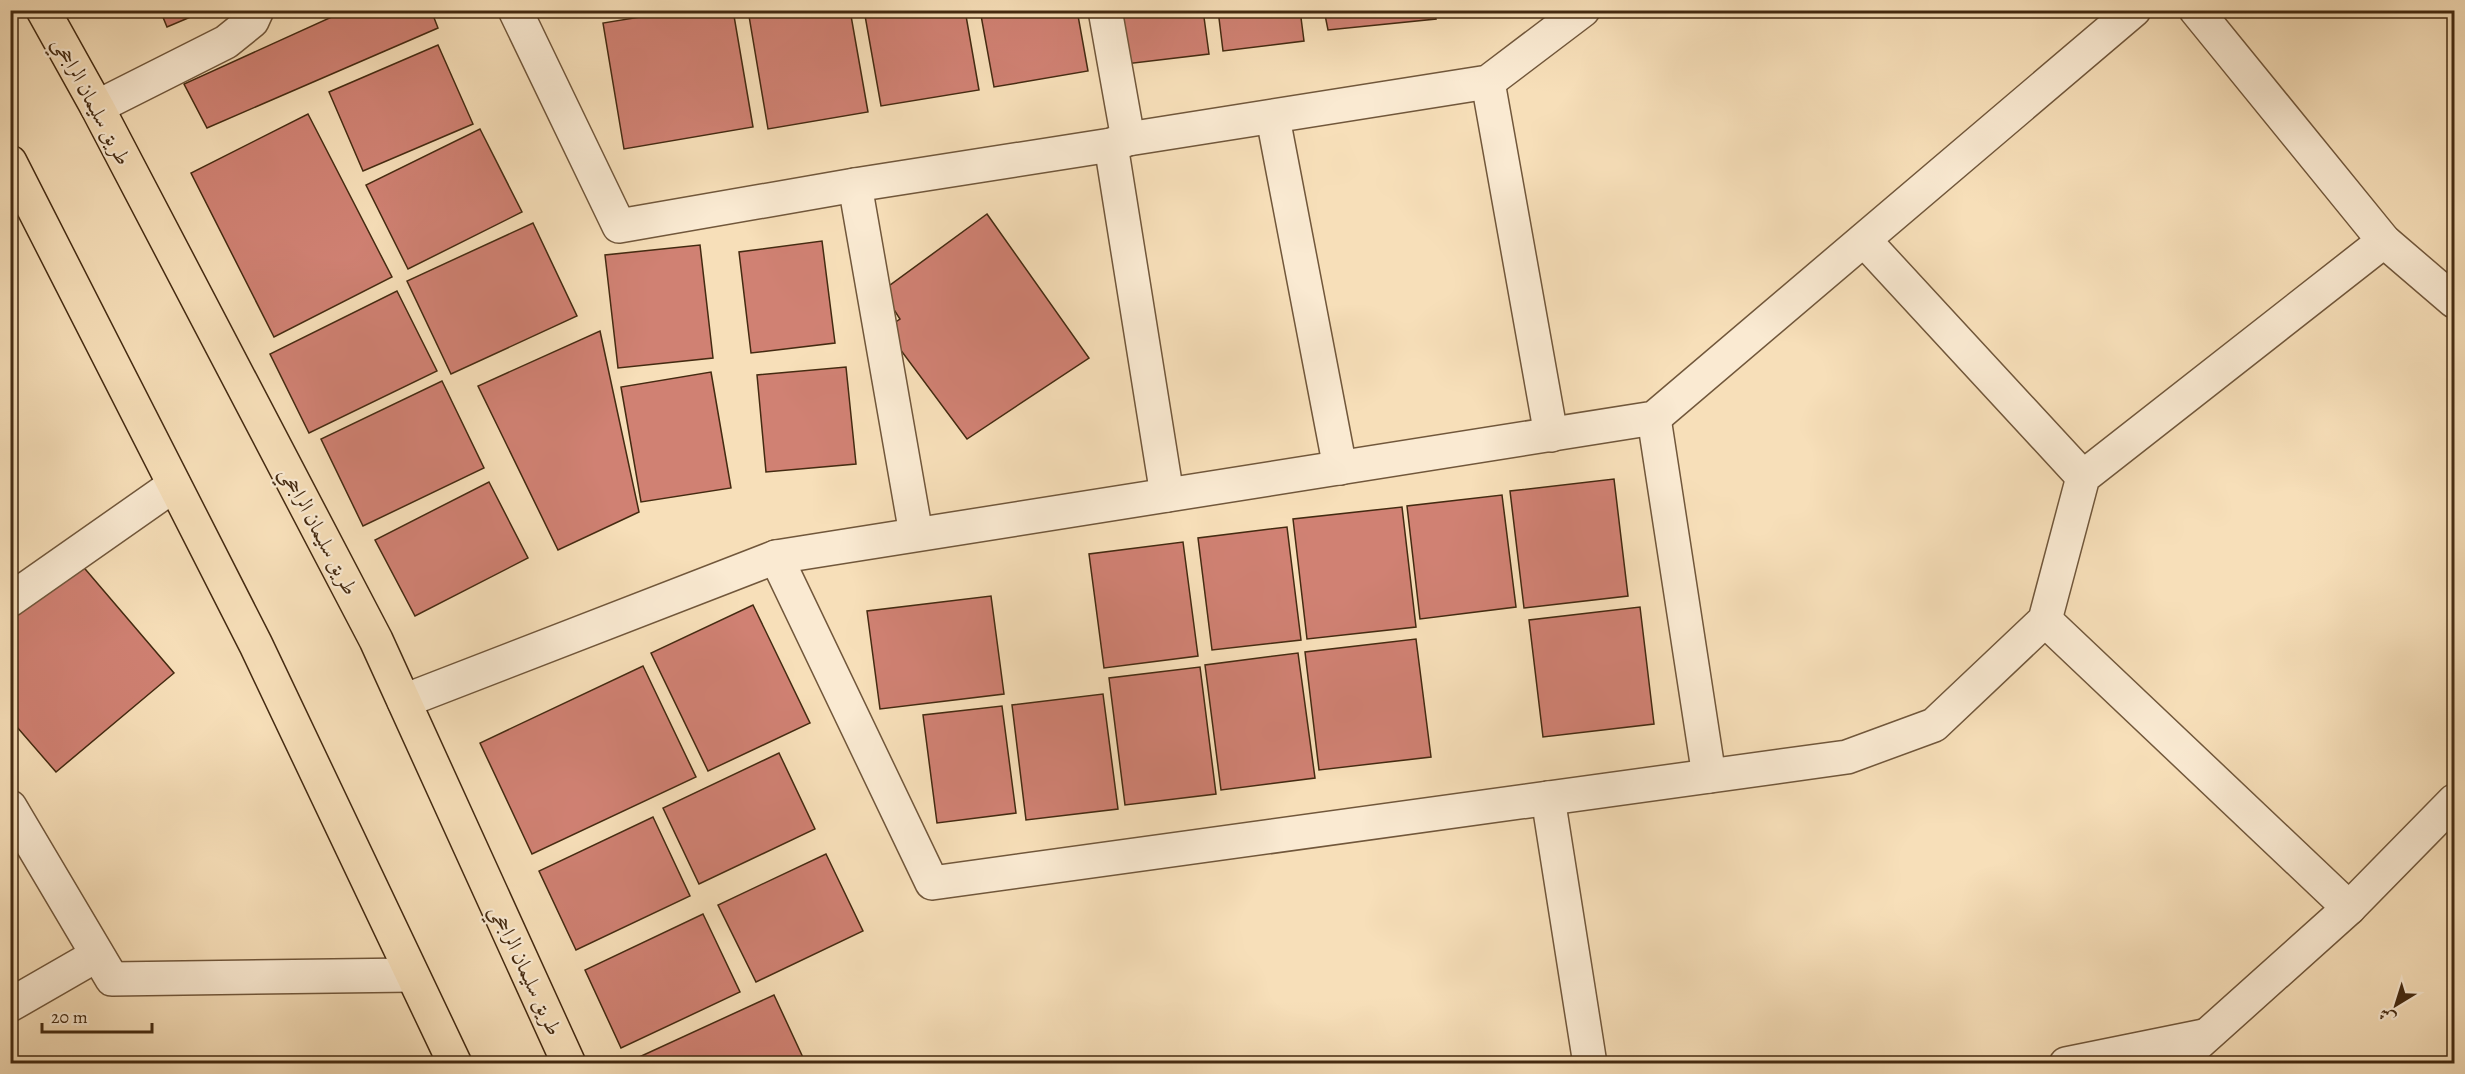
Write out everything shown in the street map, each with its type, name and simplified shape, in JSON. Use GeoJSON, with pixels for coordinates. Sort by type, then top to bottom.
{"type":"FeatureCollection","features":[{"type":"Feature","properties":{"kind":"main road","name":"طريق سليمان الراجحي"},"geometry":{"type":"LineString","coordinates":[[43,10],[97,106],[376,640],[569,1064]]}},
{"type":"Feature","properties":{"kind":"main road"},"geometry":{"type":"LineString","coordinates":[[11,162],[255,645],[455,1064]]}},
{"type":"Feature","properties":{"kind":"street"},"geometry":{"type":"LineString","coordinates":[[97,106],[226,42],[252,21],[257,10]]}},
{"type":"Feature","properties":{"kind":"street"},"geometry":{"type":"LineString","coordinates":[[515,10],[619,226],[855,184],[1488,82],[1582,10]]}},
{"type":"Feature","properties":{"kind":"street"},"geometry":{"type":"LineString","coordinates":[[1105,10],[1119,142],[1167,495]]}},
{"type":"Feature","properties":{"kind":"street"},"geometry":{"type":"LineString","coordinates":[[404,701],[776,557],[1654,418],[2134,10]]}},
{"type":"Feature","properties":{"kind":"street"},"geometry":{"type":"LineString","coordinates":[[2196,10],[2384,241],[2454,301]]}},
{"type":"Feature","properties":{"kind":"street"},"geometry":{"type":"LineString","coordinates":[[1488,82],[1551,435]]}},
{"type":"Feature","properties":{"kind":"street"},"geometry":{"type":"LineString","coordinates":[[1273,118],[1340,468]]}},
{"type":"Feature","properties":{"kind":"street"},"geometry":{"type":"LineString","coordinates":[[855,184],[916,534]]}},
{"type":"Feature","properties":{"kind":"street"},"geometry":{"type":"LineString","coordinates":[[1864,240],[2083,477]]}},
{"type":"Feature","properties":{"kind":"street"},"geometry":{"type":"LineString","coordinates":[[776,557],[932,883],[1847,757],[1934,725],[2045,620],[2083,477],[2384,241]]}},
{"type":"Feature","properties":{"kind":"street"},"geometry":{"type":"LineString","coordinates":[[1654,418],[1709,776]]}},
{"type":"Feature","properties":{"kind":"street"},"geometry":{"type":"LineString","coordinates":[[10,600],[174,485]]}},
{"type":"Feature","properties":{"kind":"street"},"geometry":{"type":"LineString","coordinates":[[2045,620],[2349,908]]}},
{"type":"Feature","properties":{"kind":"street"},"geometry":{"type":"LineString","coordinates":[[1548,798],[1590,1064]]}},
{"type":"Feature","properties":{"kind":"street"},"geometry":{"type":"LineString","coordinates":[[2175,1064],[2349,908],[2454,801]]}},
{"type":"Feature","properties":{"kind":"street"},"geometry":{"type":"LineString","coordinates":[[10,807],[112,980],[412,975]]}},
{"type":"Feature","properties":{"kind":"street"},"geometry":{"type":"LineString","coordinates":[[10,1005],[97,955]]}},
{"type":"Feature","properties":{"kind":"street"},"geometry":{"type":"LineString","coordinates":[[2066,1064],[2206,1036]]}},
{"type":"Feature","properties":{"kind":"building"},"geometry":{"type":"Polygon","coordinates":[[[160,10],[207,10],[167,27],[160,10]]]}},
{"type":"Feature","properties":{"kind":"building"},"geometry":{"type":"Polygon","coordinates":[[[347,10],[431,10],[438,28],[207,128],[184,84],[347,10]]]}},
{"type":"Feature","properties":{"kind":"building"},"geometry":{"type":"Polygon","coordinates":[[[683,10],[733,10],[753,127],[624,149],[603,23],[683,10]]]}},
{"type":"Feature","properties":{"kind":"building"},"geometry":{"type":"Polygon","coordinates":[[[748,10],[850,10],[868,112],[768,129],[748,10]]]}},
{"type":"Feature","properties":{"kind":"building"},"geometry":{"type":"Polygon","coordinates":[[[864,10],[965,10],[979,90],[881,106],[864,10]]]}},
{"type":"Feature","properties":{"kind":"building"},"geometry":{"type":"Polygon","coordinates":[[[980,10],[1077,10],[1088,71],[994,87],[980,10]]]}},
{"type":"Feature","properties":{"kind":"building"},"geometry":{"type":"Polygon","coordinates":[[[1110,10],[1203,10],[1209,54],[1117,65],[1110,10]]]}},
{"type":"Feature","properties":{"kind":"building"},"geometry":{"type":"Polygon","coordinates":[[[1218,10],[1300,10],[1304,41],[1223,51],[1218,10]]]}},
{"type":"Feature","properties":{"kind":"building"},"geometry":{"type":"Polygon","coordinates":[[[1324,10],[1434,10],[1436,19],[1328,30],[1324,10]]]}},
{"type":"Feature","properties":{"kind":"building"},"geometry":{"type":"Polygon","coordinates":[[[438,45],[473,124],[363,171],[329,92],[438,45]]]}},
{"type":"Feature","properties":{"kind":"building"},"geometry":{"type":"Polygon","coordinates":[[[308,114],[392,277],[274,337],[191,173],[308,114]]]}},
{"type":"Feature","properties":{"kind":"building"},"geometry":{"type":"Polygon","coordinates":[[[480,129],[522,212],[408,269],[366,185],[480,129]]]}},
{"type":"Feature","properties":{"kind":"building"},"geometry":{"type":"Polygon","coordinates":[[[987,214],[1089,358],[967,439],[885,329],[900,319],[882,291],[987,214]]]}},
{"type":"Feature","properties":{"kind":"building"},"geometry":{"type":"Polygon","coordinates":[[[533,223],[577,316],[451,374],[407,281],[533,223]]]}},
{"type":"Feature","properties":{"kind":"building"},"geometry":{"type":"Polygon","coordinates":[[[822,241],[835,343],[751,353],[739,252],[822,241]]]}},
{"type":"Feature","properties":{"kind":"building"},"geometry":{"type":"Polygon","coordinates":[[[700,245],[713,358],[618,368],[605,255],[700,245]]]}},
{"type":"Feature","properties":{"kind":"building"},"geometry":{"type":"Polygon","coordinates":[[[397,291],[437,371],[309,433],[270,354],[397,291]]]}},
{"type":"Feature","properties":{"kind":"building"},"geometry":{"type":"Polygon","coordinates":[[[600,331],[639,512],[558,550],[478,386],[600,331]]]}},
{"type":"Feature","properties":{"kind":"building"},"geometry":{"type":"Polygon","coordinates":[[[846,367],[856,464],[766,472],[757,375],[846,367]]]}},
{"type":"Feature","properties":{"kind":"building"},"geometry":{"type":"Polygon","coordinates":[[[711,372],[731,488],[641,502],[621,387],[711,372]]]}},
{"type":"Feature","properties":{"kind":"building"},"geometry":{"type":"Polygon","coordinates":[[[442,381],[484,468],[363,526],[321,439],[442,381]]]}},
{"type":"Feature","properties":{"kind":"building"},"geometry":{"type":"Polygon","coordinates":[[[1614,479],[1628,596],[1524,608],[1510,491],[1614,479]]]}},
{"type":"Feature","properties":{"kind":"building"},"geometry":{"type":"Polygon","coordinates":[[[489,482],[528,558],[415,616],[375,540],[489,482]]]}},
{"type":"Feature","properties":{"kind":"building"},"geometry":{"type":"Polygon","coordinates":[[[1502,495],[1516,607],[1420,619],[1407,506],[1502,495]]]}},
{"type":"Feature","properties":{"kind":"building"},"geometry":{"type":"Polygon","coordinates":[[[1402,507],[1416,627],[1307,639],[1293,519],[1402,507]]]}},
{"type":"Feature","properties":{"kind":"building"},"geometry":{"type":"Polygon","coordinates":[[[1287,527],[1301,640],[1212,650],[1198,538],[1287,527]]]}},
{"type":"Feature","properties":{"kind":"building"},"geometry":{"type":"Polygon","coordinates":[[[1183,542],[1198,656],[1104,668],[1089,554],[1183,542]]]}},
{"type":"Feature","properties":{"kind":"building"},"geometry":{"type":"Polygon","coordinates":[[[80,563],[174,673],[56,772],[10,719],[10,620],[80,563]]]}},
{"type":"Feature","properties":{"kind":"building"},"geometry":{"type":"Polygon","coordinates":[[[991,596],[1004,694],[880,709],[867,611],[991,596]]]}},
{"type":"Feature","properties":{"kind":"building"},"geometry":{"type":"Polygon","coordinates":[[[753,605],[810,723],[708,771],[651,653],[753,605]]]}},
{"type":"Feature","properties":{"kind":"building"},"geometry":{"type":"Polygon","coordinates":[[[1640,607],[1654,724],[1543,737],[1529,620],[1640,607]]]}},
{"type":"Feature","properties":{"kind":"building"},"geometry":{"type":"Polygon","coordinates":[[[1416,639],[1431,757],[1319,770],[1305,652],[1416,639]]]}},
{"type":"Feature","properties":{"kind":"building"},"geometry":{"type":"Polygon","coordinates":[[[1298,653],[1315,778],[1221,790],[1205,665],[1298,653]]]}},
{"type":"Feature","properties":{"kind":"building"},"geometry":{"type":"Polygon","coordinates":[[[643,666],[696,777],[532,854],[480,743],[643,666]]]}},
{"type":"Feature","properties":{"kind":"building"},"geometry":{"type":"Polygon","coordinates":[[[1200,667],[1216,794],[1125,805],[1109,678],[1200,667]]]}},
{"type":"Feature","properties":{"kind":"building"},"geometry":{"type":"Polygon","coordinates":[[[1103,694],[1118,809],[1026,820],[1012,705],[1103,694]]]}},
{"type":"Feature","properties":{"kind":"building"},"geometry":{"type":"Polygon","coordinates":[[[1002,706],[1016,813],[937,823],[923,715],[1002,706]]]}},
{"type":"Feature","properties":{"kind":"building"},"geometry":{"type":"Polygon","coordinates":[[[779,753],[815,829],[699,884],[663,808],[779,753]]]}},
{"type":"Feature","properties":{"kind":"building"},"geometry":{"type":"Polygon","coordinates":[[[653,817],[690,896],[576,950],[539,871],[653,817]]]}},
{"type":"Feature","properties":{"kind":"building"},"geometry":{"type":"Polygon","coordinates":[[[826,854],[863,931],[756,982],[718,905],[826,854]]]}},
{"type":"Feature","properties":{"kind":"building"},"geometry":{"type":"Polygon","coordinates":[[[703,914],[740,992],[621,1048],[585,970],[703,914]]]}},
{"type":"Feature","properties":{"kind":"building"},"geometry":{"type":"Polygon","coordinates":[[[774,995],[806,1064],[624,1064],[774,995]]]}}]}
